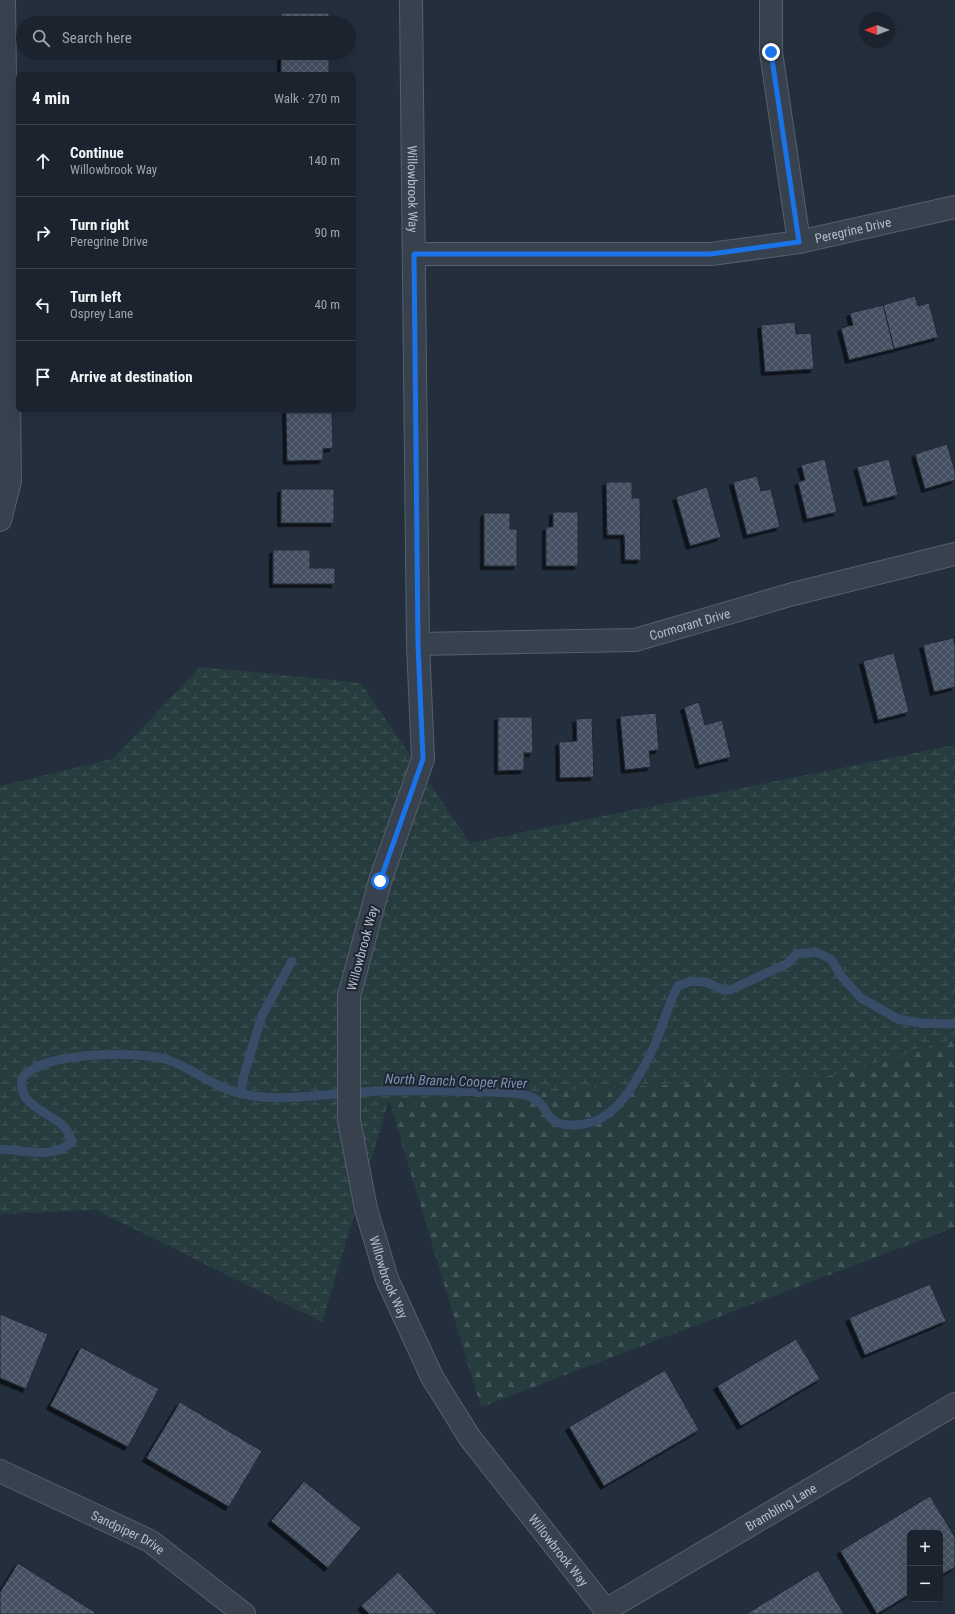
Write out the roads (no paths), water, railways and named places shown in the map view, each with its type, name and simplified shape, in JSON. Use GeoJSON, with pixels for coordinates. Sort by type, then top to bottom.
{"type":"FeatureCollection","features":[{"type":"Feature","properties":{"kind":"street"},"geometry":{"type":"LineString","coordinates":[[0,520],[10,481],[4,0]]}},
{"type":"Feature","properties":{"kind":"street","name":"Willowbrook Way"},"geometry":{"type":"LineString","coordinates":[[411,0],[418,644],[423,759],[380,881],[349,996],[349,1120],[366,1209],[387,1279],[432,1376],[470,1438],[607,1612]]}},
{"type":"Feature","properties":{"kind":"street"},"geometry":{"type":"LineString","coordinates":[[771,0],[771,52],[799,242]]}},
{"type":"Feature","properties":{"kind":"street","name":"Peregrine Drive"},"geometry":{"type":"LineString","coordinates":[[414,254],[711,254],[799,242],[955,207]]}},
{"type":"Feature","properties":{"kind":"street","name":"Cormorant Drive"},"geometry":{"type":"LineString","coordinates":[[418,644],[635,640],[793,594],[955,554]]}},
{"type":"Feature","properties":{"kind":"street","name":"Brambling Lane"},"geometry":{"type":"LineString","coordinates":[[607,1612],[955,1404]]}},
{"type":"Feature","properties":{"kind":"street","name":"Sandpiper Drive"},"geometry":{"type":"LineString","coordinates":[[0,1471],[150,1541],[244,1614]]}},
{"type":"Feature","properties":{"kind":"waterway","name":"North Branch Cooper River"},"geometry":{"type":"LineString","coordinates":[[0,1149],[28,1152],[48,1152],[65,1147],[72,1141],[68,1132],[59,1122],[39,1110],[28,1100],[24,1094],[21,1084],[22,1079],[32,1070],[48,1063],[67,1058],[112,1054],[152,1056],[165,1059],[175,1062],[228,1090],[252,1096],[283,1098],[393,1091],[510,1093],[526,1095],[533,1098],[542,1105],[550,1117],[556,1122],[569,1125],[584,1124],[597,1120],[612,1111],[628,1092],[650,1055],[678,986],[691,981],[706,982],[723,990],[730,990],[788,963],[797,954],[816,952],[831,959],[842,977],[861,998],[898,1019],[921,1023],[955,1023]]}},
{"type":"Feature","properties":{"kind":"waterway"},"geometry":{"type":"LineString","coordinates":[[241,1094],[243,1079],[262,1015],[292,961]]}}]}
